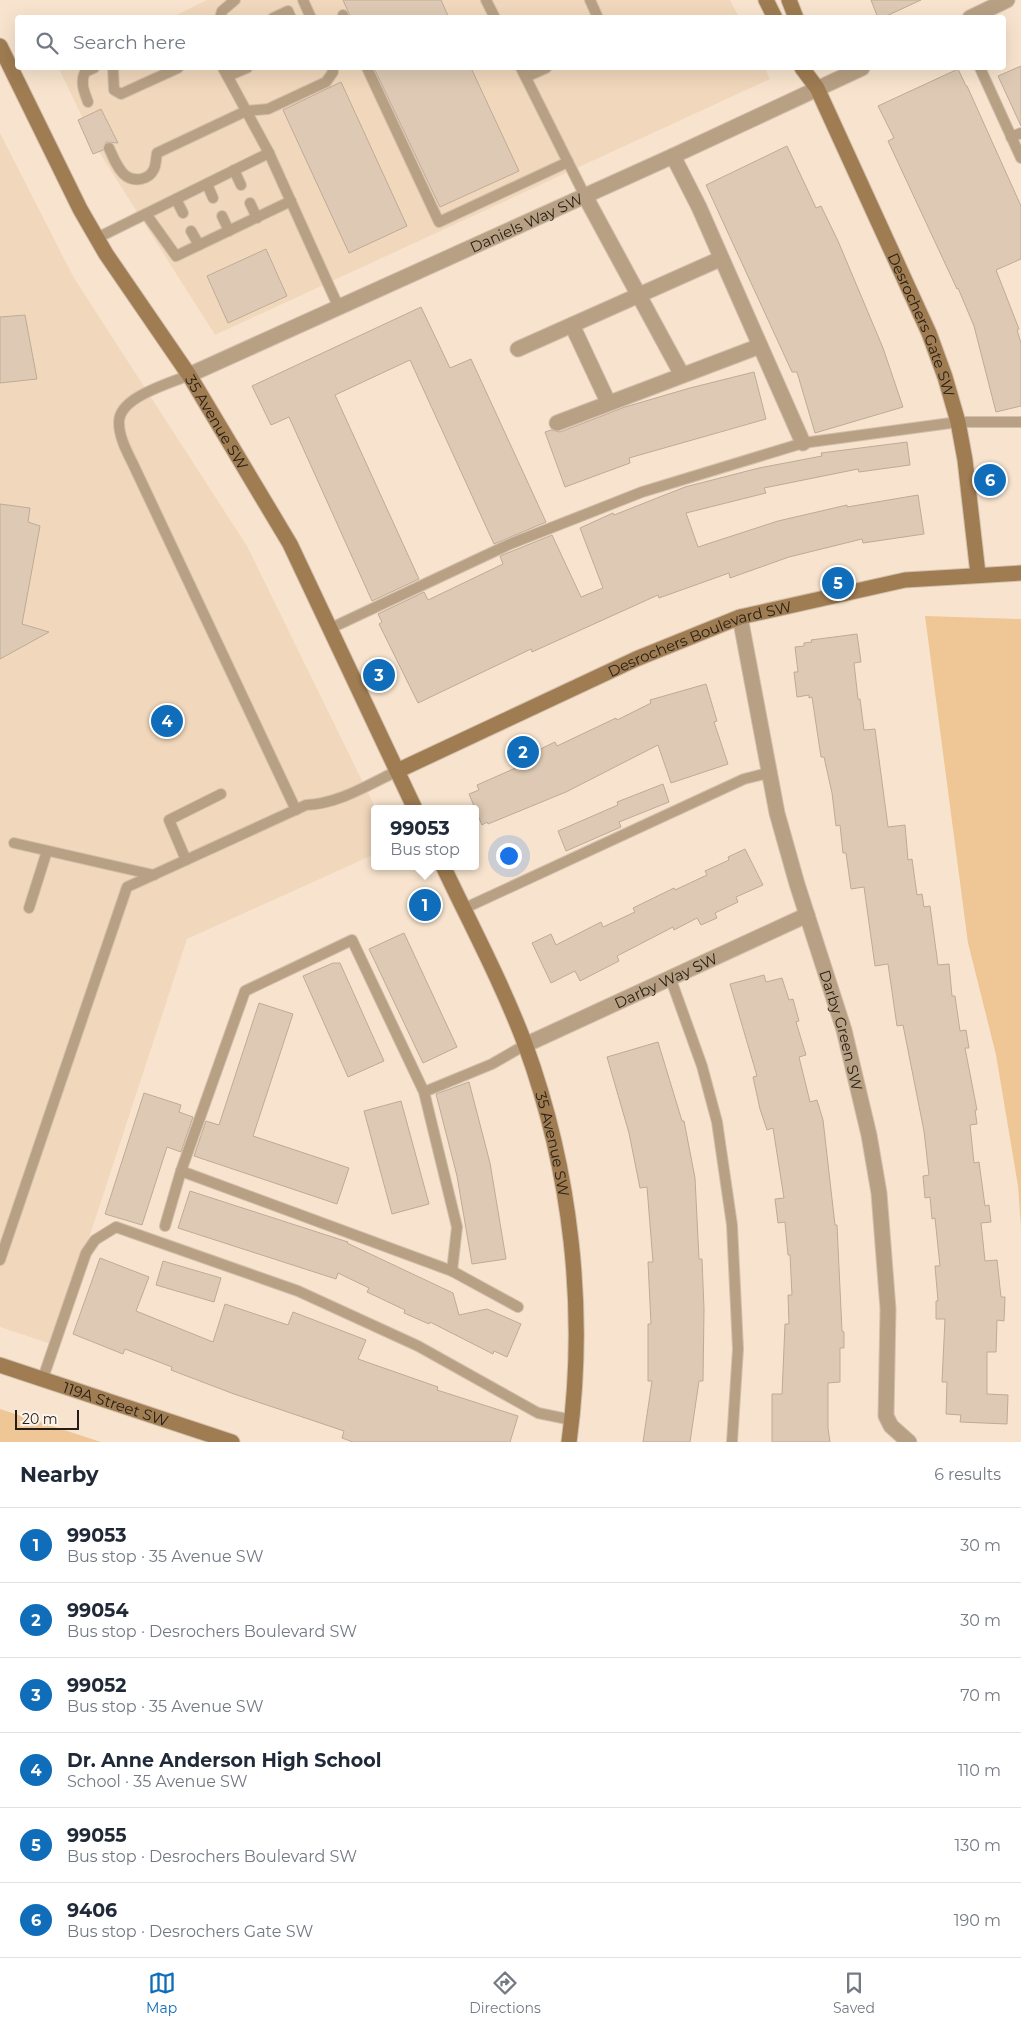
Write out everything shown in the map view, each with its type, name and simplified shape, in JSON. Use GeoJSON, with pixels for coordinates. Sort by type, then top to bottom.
{"type":"FeatureCollection","features":[{"type":"Feature","properties":{"kind":"street"},"geometry":{"type":"LineString","coordinates":[[766,0],[774,15]]}},
{"type":"Feature","properties":{"kind":"street"},"geometry":{"type":"LineString","coordinates":[[789,0],[795,15]]}},
{"type":"Feature","properties":{"kind":"street"},"geometry":{"type":"LineString","coordinates":[[976,15],[1007,0]]}},
{"type":"Feature","properties":{"kind":"street","name":"35 Avenue SW"},"geometry":{"type":"LineString","coordinates":[[0,46],[57,166],[97,238],[189,375],[290,544],[413,805]]}},
{"type":"Feature","properties":{"kind":"street","name":"Desrochers Gate SW"},"geometry":{"type":"LineString","coordinates":[[804,70],[817,88],[929,333],[945,377],[958,422],[965,460],[978,574]]}},
{"type":"Feature","properties":{"kind":"street","name":"Desrochers Gate SW"},"geometry":{"type":"LineString","coordinates":[[815,70],[817,88]]}},
{"type":"Feature","properties":{"kind":"street","name":"Daniels Way SW"},"geometry":{"type":"LineString","coordinates":[[189,375],[673,156],[858,70]]}},
{"type":"Feature","properties":{"kind":"street"},"geometry":{"type":"LineString","coordinates":[[673,156],[699,208],[803,443]]}},
{"type":"Feature","properties":{"kind":"street"},"geometry":{"type":"LineString","coordinates":[[585,196],[682,375]]}},
{"type":"Feature","properties":{"kind":"street"},"geometry":{"type":"LineString","coordinates":[[518,349],[720,259]]}},
{"type":"Feature","properties":{"kind":"street"},"geometry":{"type":"LineString","coordinates":[[572,325],[608,402]]}},
{"type":"Feature","properties":{"kind":"street"},"geometry":{"type":"LineString","coordinates":[[557,423],[608,402],[760,346]]}},
{"type":"Feature","properties":{"kind":"street","name":"Desrochers Boulevard SW"},"geometry":{"type":"LineString","coordinates":[[397,771],[636,659],[740,618],[905,580],[978,574],[1021,573]]}},
{"type":"Feature","properties":{"kind":"street","name":"Darby Green SW"},"geometry":{"type":"LineString","coordinates":[[740,618],[768,773],[787,850],[844,1030],[869,1135],[879,1193],[888,1300],[886,1416],[891,1426],[909,1442]]}},
{"type":"Feature","properties":{"kind":"street","name":"35 Avenue SW"},"geometry":{"type":"LineString","coordinates":[[445,870],[525,1045],[547,1114],[569,1222],[575,1291],[576,1348],[569,1442]]}},
{"type":"Feature","properties":{"kind":"street","name":"Darby Way SW"},"geometry":{"type":"LineString","coordinates":[[525,1045],[807,915]]}},
{"type":"Feature","properties":{"kind":"street","name":"119A Street SW"},"geometry":{"type":"LineString","coordinates":[[0,1365],[232,1442]]}},
{"type":"Feature","properties":{"kind":"lane"},"geometry":{"type":"LineString","coordinates":[[221,15],[235,0]]}},
{"type":"Feature","properties":{"kind":"lane"},"geometry":{"type":"LineString","coordinates":[[303,0],[310,15]]}},
{"type":"Feature","properties":{"kind":"lane"},"geometry":{"type":"LineString","coordinates":[[486,0],[494,15]]}},
{"type":"Feature","properties":{"kind":"lane"},"geometry":{"type":"LineString","coordinates":[[590,0],[597,15]]}},
{"type":"Feature","properties":{"kind":"lane"},"geometry":{"type":"LineString","coordinates":[[279,15],[288,11],[290,15]]}},
{"type":"Feature","properties":{"kind":"lane"},"geometry":{"type":"LineString","coordinates":[[88,102],[82,86],[82,79],[85,72],[90,70]]}},
{"type":"Feature","properties":{"kind":"lane"},"geometry":{"type":"LineString","coordinates":[[113,70],[114,90],[121,94],[174,70]]}},
{"type":"Feature","properties":{"kind":"lane"},"geometry":{"type":"LineString","coordinates":[[109,148],[117,165],[126,176],[136,180],[146,178],[154,169],[156,153],[246,111],[268,108],[326,82],[332,70]]}},
{"type":"Feature","properties":{"kind":"lane"},"geometry":{"type":"LineString","coordinates":[[368,70],[438,222],[568,162]]}},
{"type":"Feature","properties":{"kind":"lane"},"geometry":{"type":"LineString","coordinates":[[522,70],[585,196]]}},
{"type":"Feature","properties":{"kind":"lane"},"geometry":{"type":"LineString","coordinates":[[526,77],[542,70]]}},
{"type":"Feature","properties":{"kind":"lane"},"geometry":{"type":"LineString","coordinates":[[981,70],[1016,135],[1021,158]]}},
{"type":"Feature","properties":{"kind":"lane"},"geometry":{"type":"LineString","coordinates":[[226,72],[269,153],[339,308]]}},
{"type":"Feature","properties":{"kind":"lane"},"geometry":{"type":"LineString","coordinates":[[97,238],[269,153]]}},
{"type":"Feature","properties":{"kind":"lane"},"geometry":{"type":"LineString","coordinates":[[234,170],[241,185]]}},
{"type":"Feature","properties":{"kind":"lane"},"geometry":{"type":"LineString","coordinates":[[207,184],[213,198]]}},
{"type":"Feature","properties":{"kind":"lane"},"geometry":{"type":"LineString","coordinates":[[176,199],[183,213]]}},
{"type":"Feature","properties":{"kind":"lane"},"geometry":{"type":"LineString","coordinates":[[146,214],[176,256],[291,201]]}},
{"type":"Feature","properties":{"kind":"lane"},"geometry":{"type":"LineString","coordinates":[[250,203],[256,218]]}},
{"type":"Feature","properties":{"kind":"lane"},"geometry":{"type":"LineString","coordinates":[[222,216],[229,231]]}},
{"type":"Feature","properties":{"kind":"lane"},"geometry":{"type":"LineString","coordinates":[[191,231],[199,245]]}},
{"type":"Feature","properties":{"kind":"lane"},"geometry":{"type":"LineString","coordinates":[[189,375],[130,401],[122,410],[119,423],[121,435],[296,810]]}},
{"type":"Feature","properties":{"kind":"lane"},"geometry":{"type":"LineString","coordinates":[[329,629],[510,544],[642,492],[803,443],[958,422],[1021,422]]}},
{"type":"Feature","properties":{"kind":"lane"},"geometry":{"type":"LineString","coordinates":[[0,1260],[127,887],[306,805],[322,804],[341,797],[397,771]]}},
{"type":"Feature","properties":{"kind":"lane"},"geometry":{"type":"LineString","coordinates":[[463,909],[744,779],[768,773]]}},
{"type":"Feature","properties":{"kind":"lane"},"geometry":{"type":"LineString","coordinates":[[186,860],[169,820],[221,794]]}},
{"type":"Feature","properties":{"kind":"lane"},"geometry":{"type":"LineString","coordinates":[[14,842],[154,874]]}},
{"type":"Feature","properties":{"kind":"lane"},"geometry":{"type":"LineString","coordinates":[[29,908],[47,851]]}},
{"type":"Feature","properties":{"kind":"lane"},"geometry":{"type":"LineString","coordinates":[[166,1226],[181,1171],[244,991],[352,940],[424,1092],[457,1227],[452,1271]]}},
{"type":"Feature","properties":{"kind":"lane"},"geometry":{"type":"LineString","coordinates":[[670,977],[702,1066],[717,1122],[732,1225],[738,1349],[732,1442]]}},
{"type":"Feature","properties":{"kind":"lane"},"geometry":{"type":"LineString","coordinates":[[424,1092],[492,1064],[525,1045]]}},
{"type":"Feature","properties":{"kind":"lane"},"geometry":{"type":"LineString","coordinates":[[181,1171],[452,1271],[518,1307]]}},
{"type":"Feature","properties":{"kind":"lane"},"geometry":{"type":"LineString","coordinates":[[43,1378],[86,1253],[95,1240],[116,1227],[298,1291],[418,1346],[538,1413],[572,1420]]}},
{"type":"Feature","properties":{"kind":"shaded area"},"geometry":{"type":"Polygon","coordinates":[[[207,0],[730,0],[738,15],[176,15],[207,0]]]}},
{"type":"Feature","properties":{"kind":"shaded area"},"geometry":{"type":"Polygon","coordinates":[[[766,70],[770,79],[215,335],[99,152],[60,71],[766,70]]]}},
{"type":"Feature","properties":{"kind":"shaded area"},"geometry":{"type":"Polygon","coordinates":[[[0,133],[74,278],[247,546],[374,805],[371,805],[371,856],[187,939],[54,1345],[0,1327],[0,133]]]}},
{"type":"Feature","properties":{"kind":"shaded area"},"geometry":{"type":"Polygon","coordinates":[[[925,616],[1021,619],[1021,1227],[1018,1186],[996,1055],[968,943],[925,616]]]}},
{"type":"Feature","properties":{"kind":"shaded area"},"geometry":{"type":"Polygon","coordinates":[[[0,1409],[101,1442],[0,1442],[0,1409]]]}},
{"type":"Feature","properties":{"kind":"building"},"geometry":{"type":"Polygon","coordinates":[[[343,0],[441,0],[448,15],[350,15],[343,0]]]}},
{"type":"Feature","properties":{"kind":"building"},"geometry":{"type":"Polygon","coordinates":[[[871,0],[921,0],[888,15],[877,15],[871,0]]]}},
{"type":"Feature","properties":{"kind":"building"},"geometry":{"type":"Polygon","coordinates":[[[1021,66],[1021,126],[998,76],[1021,66]]]}},
{"type":"Feature","properties":{"kind":"building"},"geometry":{"type":"Polygon","coordinates":[[[375,70],[472,70],[519,171],[440,207],[375,70]]]}},
{"type":"Feature","properties":{"kind":"building"},"geometry":{"type":"Polygon","coordinates":[[[956,70],[958,70],[967,86],[1021,206],[1021,259],[996,270],[1019,329],[1017,330],[1021,343],[1021,406],[996,412],[974,326],[958,288],[888,141],[894,138],[878,106],[956,70]]]}},
{"type":"Feature","properties":{"kind":"building"},"geometry":{"type":"Polygon","coordinates":[[[341,82],[407,226],[349,253],[283,110],[341,82]]]}},
{"type":"Feature","properties":{"kind":"building"},"geometry":{"type":"Polygon","coordinates":[[[101,109],[118,143],[106,142],[103,150],[93,154],[78,120],[101,109]]]}},
{"type":"Feature","properties":{"kind":"building"},"geometry":{"type":"Polygon","coordinates":[[[787,146],[816,208],[821,206],[838,241],[883,348],[903,407],[815,433],[797,372],[792,372],[706,185],[787,146]]]}},
{"type":"Feature","properties":{"kind":"building"},"geometry":{"type":"Polygon","coordinates":[[[266,249],[287,296],[228,323],[207,276],[266,249]]]}},
{"type":"Feature","properties":{"kind":"building"},"geometry":{"type":"Polygon","coordinates":[[[421,307],[450,368],[471,359],[546,522],[494,544],[410,360],[335,395],[419,579],[372,601],[289,417],[271,425],[252,386],[421,307]]]}},
{"type":"Feature","properties":{"kind":"building"},"geometry":{"type":"Polygon","coordinates":[[[25,315],[37,379],[0,383],[0,317],[25,315]]]}},
{"type":"Feature","properties":{"kind":"building"},"geometry":{"type":"Polygon","coordinates":[[[754,372],[766,419],[629,458],[630,463],[565,487],[545,432],[551,430],[560,432],[625,407],[754,372]]]}},
{"type":"Feature","properties":{"kind":"building"},"geometry":{"type":"Polygon","coordinates":[[[907,442],[910,465],[859,472],[858,469],[764,488],[766,493],[686,513],[698,547],[778,521],[847,505],[847,507],[918,495],[924,534],[863,543],[862,539],[789,557],[730,578],[729,573],[659,598],[658,595],[532,652],[531,649],[418,703],[379,624],[382,622],[378,614],[424,592],[428,600],[503,564],[500,556],[552,535],[581,597],[603,588],[580,528],[613,513],[614,515],[685,487],[759,468],[822,456],[821,453],[907,442]]]}},
{"type":"Feature","properties":{"kind":"building"},"geometry":{"type":"Polygon","coordinates":[[[0,504],[30,508],[28,522],[40,526],[22,624],[49,632],[0,659],[0,504]]]}},
{"type":"Feature","properties":{"kind":"building"},"geometry":{"type":"Polygon","coordinates":[[[857,634],[861,662],[854,663],[858,699],[860,699],[864,730],[875,729],[888,827],[905,825],[908,860],[912,859],[917,895],[922,894],[924,907],[930,906],[938,965],[949,964],[952,996],[955,996],[960,1031],[966,1030],[969,1048],[965,1048],[977,1110],[975,1110],[977,1124],[970,1125],[974,1163],[979,1162],[985,1206],[989,1205],[991,1222],[981,1223],[985,1261],[997,1260],[1001,1297],[1005,1297],[1004,1321],[997,1320],[996,1352],[987,1352],[987,1394],[1008,1395],[1007,1424],[960,1422],[961,1415],[946,1414],[947,1382],[942,1382],[945,1319],[936,1319],[936,1301],[938,1301],[935,1266],[940,1266],[935,1218],[932,1219],[930,1197],[925,1198],[923,1176],[929,1175],[924,1131],[903,1025],[897,1026],[888,964],[875,966],[864,887],[851,889],[846,853],[843,853],[840,825],[836,826],[832,793],[824,757],[821,757],[812,697],[809,698],[809,695],[797,697],[794,672],[798,672],[795,647],[804,646],[804,643],[812,642],[811,640],[857,634]]]}},
{"type":"Feature","properties":{"kind":"building"},"geometry":{"type":"Polygon","coordinates":[[[706,684],[717,721],[714,722],[728,764],[671,783],[658,745],[566,792],[482,825],[479,818],[479,805],[474,805],[469,794],[479,790],[477,785],[527,763],[524,757],[555,742],[557,746],[616,718],[617,720],[651,703],[650,700],[706,684]]]}},
{"type":"Feature","properties":{"kind":"building"},"geometry":{"type":"Polygon","coordinates":[[[663,784],[669,802],[619,822],[621,827],[566,851],[558,831],[618,805],[617,802],[663,784]]]}},
{"type":"Feature","properties":{"kind":"building"},"geometry":{"type":"Polygon","coordinates":[[[745,849],[763,885],[736,897],[738,902],[715,913],[717,918],[701,925],[697,918],[674,930],[673,927],[617,956],[619,961],[580,981],[575,971],[551,983],[532,943],[551,934],[556,945],[601,922],[603,927],[635,912],[633,908],[674,888],[675,890],[707,875],[705,871],[729,860],[728,857],[745,849]]]}},
{"type":"Feature","properties":{"kind":"building"},"geometry":{"type":"Polygon","coordinates":[[[404,933],[457,1047],[423,1063],[369,949],[404,933]]]}},
{"type":"Feature","properties":{"kind":"building"},"geometry":{"type":"Polygon","coordinates":[[[333,963],[340,963],[384,1061],[348,1077],[303,976],[333,963]]]}},
{"type":"Feature","properties":{"kind":"building"},"geometry":{"type":"Polygon","coordinates":[[[764,975],[766,982],[782,978],[789,1000],[793,999],[799,1021],[796,1022],[806,1055],[799,1057],[810,1102],[817,1100],[823,1120],[835,1225],[837,1225],[842,1331],[844,1332],[844,1348],[840,1348],[840,1382],[828,1383],[828,1428],[830,1442],[772,1442],[772,1394],[782,1394],[785,1324],[789,1324],[788,1295],[792,1295],[790,1255],[788,1255],[785,1222],[778,1223],[775,1199],[784,1198],[773,1128],[767,1130],[760,1109],[753,1077],[757,1076],[730,984],[764,975]]]}},
{"type":"Feature","properties":{"kind":"building"},"geometry":{"type":"Polygon","coordinates":[[[259,1003],[293,1014],[253,1136],[349,1168],[337,1204],[194,1156],[206,1121],[219,1125],[259,1003]]]}},
{"type":"Feature","properties":{"kind":"building"},"geometry":{"type":"Polygon","coordinates":[[[658,1042],[682,1121],[684,1121],[695,1178],[699,1259],[702,1259],[704,1309],[703,1381],[699,1381],[690,1442],[643,1442],[652,1381],[648,1381],[648,1324],[651,1324],[648,1262],[653,1262],[647,1187],[640,1188],[629,1133],[607,1057],[658,1042]]]}},
{"type":"Feature","properties":{"kind":"building"},"geometry":{"type":"Polygon","coordinates":[[[469,1082],[490,1163],[506,1259],[472,1264],[457,1176],[436,1094],[469,1082]]]}},
{"type":"Feature","properties":{"kind":"building"},"geometry":{"type":"Polygon","coordinates":[[[144,1093],[181,1105],[179,1112],[193,1117],[181,1152],[167,1147],[142,1225],[105,1214],[144,1093]]]}},
{"type":"Feature","properties":{"kind":"building"},"geometry":{"type":"Polygon","coordinates":[[[401,1101],[429,1204],[392,1214],[364,1111],[401,1101]]]}},
{"type":"Feature","properties":{"kind":"building"},"geometry":{"type":"Polygon","coordinates":[[[190,1191],[348,1242],[453,1293],[459,1315],[487,1309],[521,1324],[507,1357],[494,1351],[493,1354],[430,1322],[429,1324],[404,1313],[405,1310],[367,1292],[369,1288],[338,1273],[336,1279],[178,1228],[190,1191]]]}},
{"type":"Feature","properties":{"kind":"building"},"geometry":{"type":"Polygon","coordinates":[[[100,1258],[149,1277],[136,1311],[213,1342],[225,1304],[288,1325],[293,1312],[366,1340],[358,1359],[438,1387],[437,1390],[518,1416],[510,1442],[353,1442],[342,1438],[344,1431],[234,1394],[171,1370],[172,1367],[125,1349],[123,1354],[73,1334],[100,1258]]]}},
{"type":"Feature","properties":{"kind":"building"},"geometry":{"type":"Polygon","coordinates":[[[163,1261],[221,1278],[214,1302],[156,1285],[163,1261]]]}},
{"type":"Feature","properties":{"kind":"place","name":"9406"},"geometry":{"type":"Point","coordinates":[990,480]}},
{"type":"Feature","properties":{"kind":"place","name":"99055"},"geometry":{"type":"Point","coordinates":[838,583]}},
{"type":"Feature","properties":{"kind":"place","name":"99052"},"geometry":{"type":"Point","coordinates":[379,675]}},
{"type":"Feature","properties":{"kind":"place","name":"Dr. Anne Anderson High School"},"geometry":{"type":"Point","coordinates":[167,721]}},
{"type":"Feature","properties":{"kind":"place","name":"99054"},"geometry":{"type":"Point","coordinates":[523,752]}},
{"type":"Feature","properties":{"kind":"place","name":"99053"},"geometry":{"type":"Point","coordinates":[425,905]}}]}
